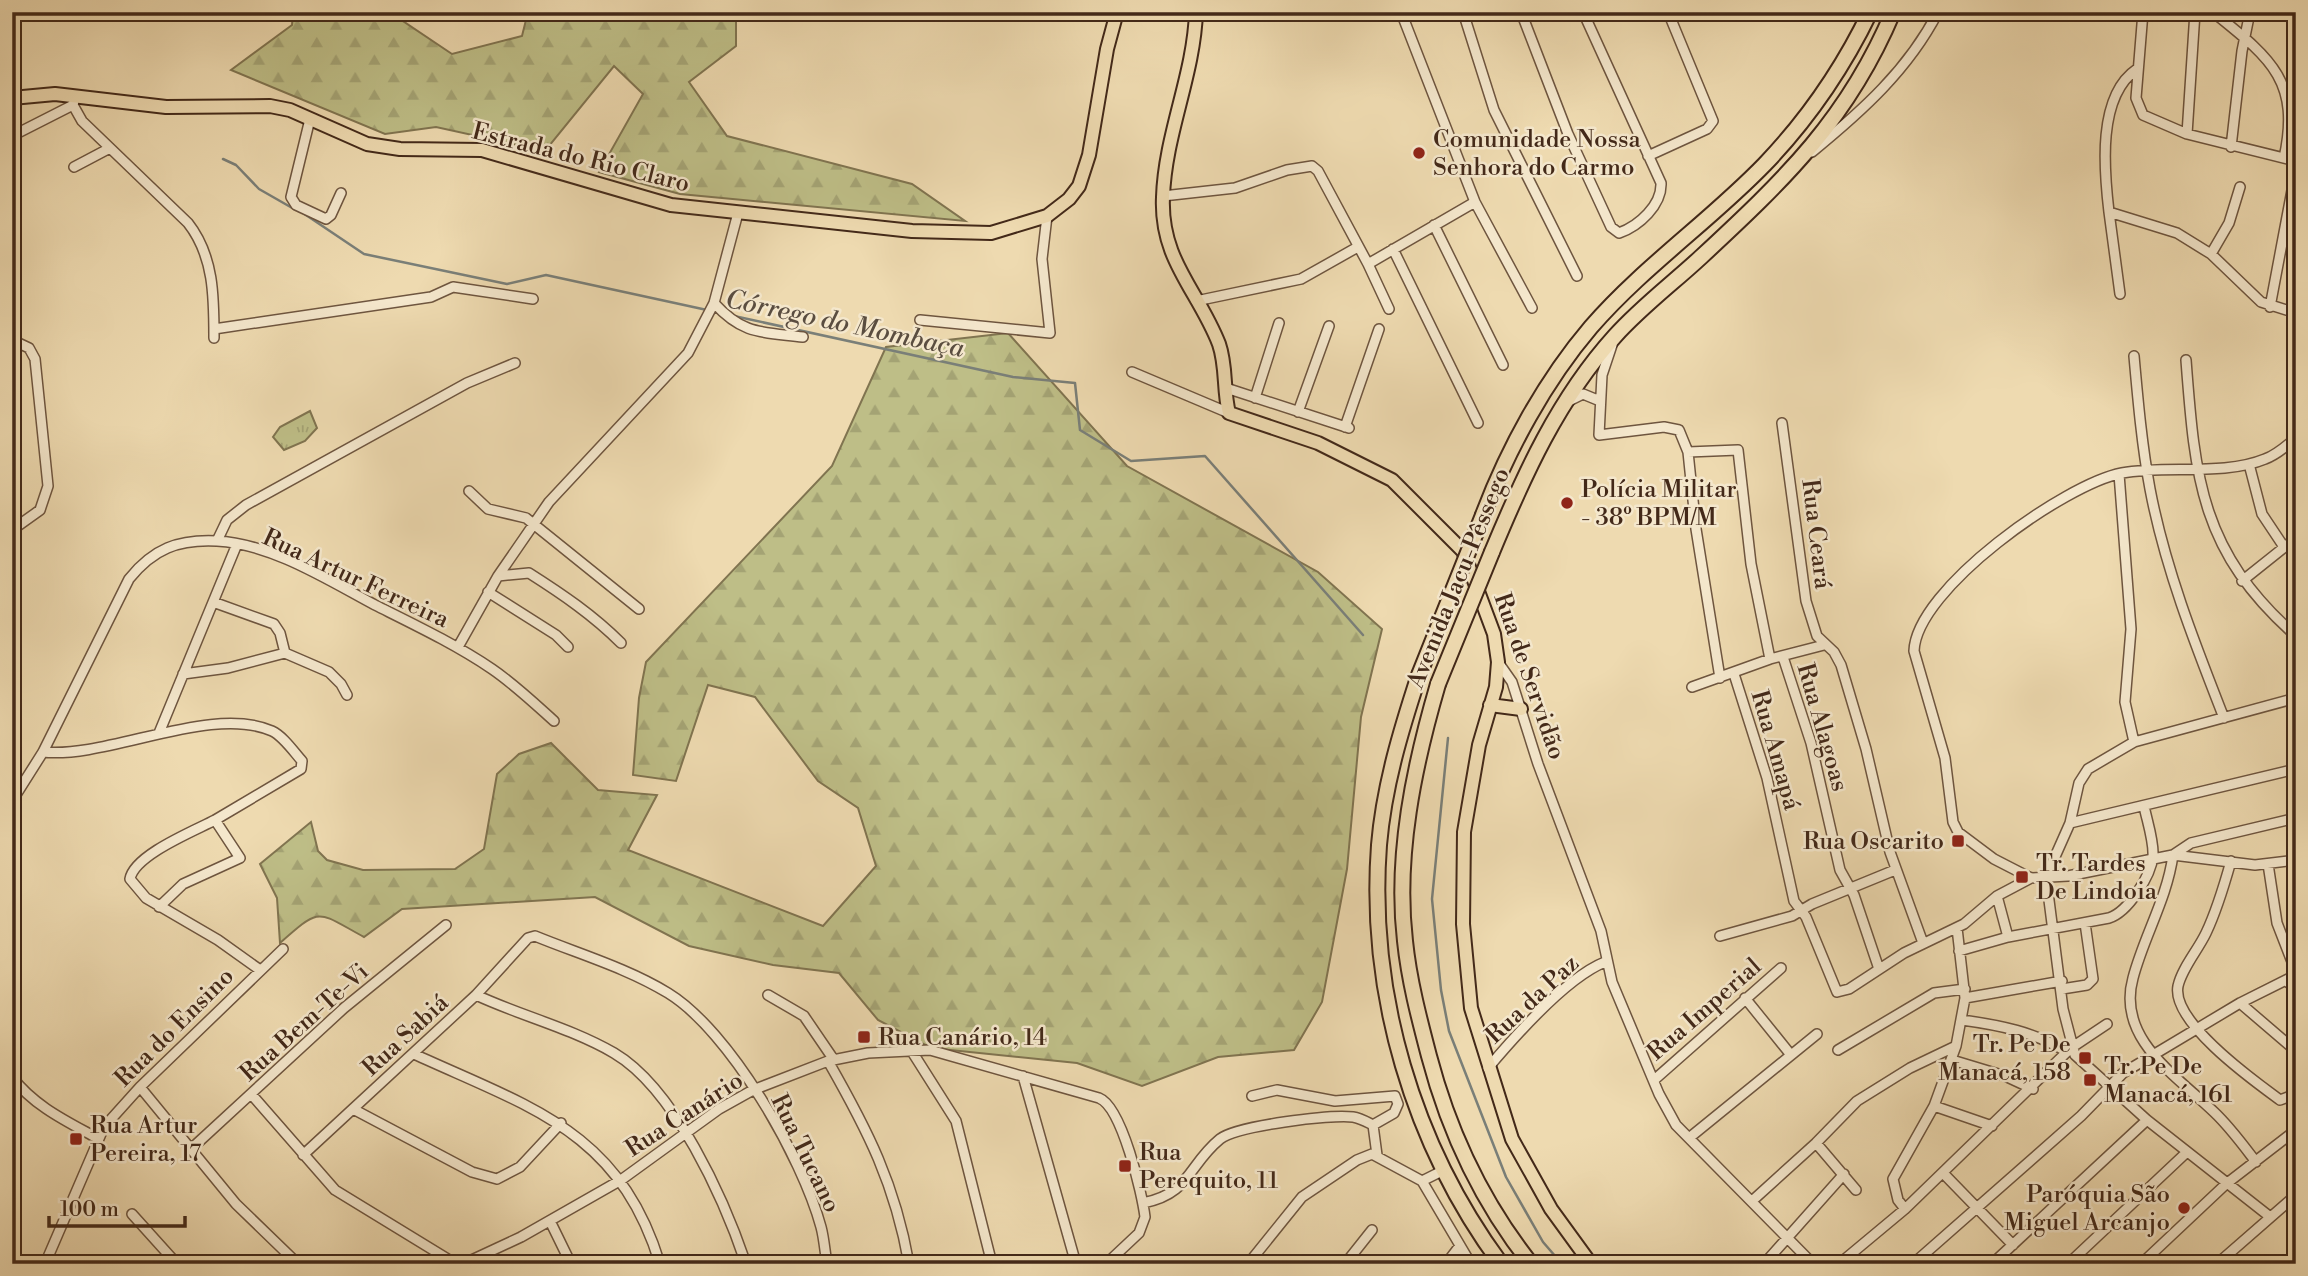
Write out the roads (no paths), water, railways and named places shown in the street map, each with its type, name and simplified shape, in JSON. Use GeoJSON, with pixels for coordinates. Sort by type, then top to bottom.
{"type":"FeatureCollection","features":[{"type":"Feature","properties":{"kind":"highway","name":"Avenida Jacu-Pêssego"},"geometry":{"type":"LineString","coordinates":[[1501,1264],[1467,1219],[1442,1171],[1418,1114],[1403,1065],[1382,958],[1377,899],[1379,843],[1397,743],[1419,675],[1483,515],[1522,431],[1575,348],[1629,287],[1764,165],[1807,116],[1857,40],[1870,12]]}},
{"type":"Feature","properties":{"kind":"highway","name":"Avenida Jacu-Pêssego"},"geometry":{"type":"LineString","coordinates":[[1531,1264],[1501,1223],[1462,1154],[1441,1101],[1415,1004],[1405,939],[1404,876],[1410,795],[1438,684],[1528,465],[1565,403],[1616,335],[1789,171],[1820,138],[1847,102],[1878,47],[1893,12]]}},
{"type":"Feature","properties":{"kind":"main road","name":"Estrada do Rio Claro"},"geometry":{"type":"LineString","coordinates":[[12,98],[37,94],[74,101],[166,107],[270,106],[310,118],[382,148],[482,149],[660,203],[965,235],[1004,230],[1046,216],[1069,199],[1084,173],[1117,12]]}},
{"type":"Feature","properties":{"kind":"main road"},"geometry":{"type":"LineString","coordinates":[[1196,12],[1192,51],[1166,163],[1163,196],[1165,237],[1170,253],[1222,354],[1229,413]]}},
{"type":"Feature","properties":{"kind":"main road","name":"Rua de Servidão"},"geometry":{"type":"LineString","coordinates":[[1229,413],[1318,443],[1392,480],[1464,551],[1494,634],[1498,662]]}},
{"type":"Feature","properties":{"kind":"main road"},"geometry":{"type":"LineString","coordinates":[[1498,662],[1496,687],[1464,832],[1463,924],[1471,1008],[1512,1139],[1551,1209],[1591,1264]]}},
{"type":"Feature","properties":{"kind":"main road"},"geometry":{"type":"LineString","coordinates":[[1490,705],[1521,709]]}},
{"type":"Feature","properties":{"kind":"street"},"geometry":{"type":"LineString","coordinates":[[1401,12],[1475,202],[1531,308]]}},
{"type":"Feature","properties":{"kind":"street"},"geometry":{"type":"LineString","coordinates":[[1463,12],[1494,110],[1577,276]]}},
{"type":"Feature","properties":{"kind":"street"},"geometry":{"type":"LineString","coordinates":[[1521,12],[1568,134],[1596,195],[1613,230],[1623,232],[1660,199],[1661,183],[1583,12]]}},
{"type":"Feature","properties":{"kind":"street"},"geometry":{"type":"LineString","coordinates":[[1648,156],[1707,129],[1713,121],[1668,12]]}},
{"type":"Feature","properties":{"kind":"street"},"geometry":{"type":"LineString","coordinates":[[1789,171],[1858,113],[1895,76],[1914,53],[1938,12]]}},
{"type":"Feature","properties":{"kind":"street"},"geometry":{"type":"LineString","coordinates":[[2143,12],[2137,69],[2137,105],[2146,118],[2187,134],[2296,161]]}},
{"type":"Feature","properties":{"kind":"street"},"geometry":{"type":"LineString","coordinates":[[2187,134],[2196,12]]}},
{"type":"Feature","properties":{"kind":"street"},"geometry":{"type":"LineString","coordinates":[[2213,12],[2245,35],[2268,60],[2288,99],[2290,131],[2284,158]]}},
{"type":"Feature","properties":{"kind":"street"},"geometry":{"type":"LineString","coordinates":[[2231,146],[2250,12]]}},
{"type":"Feature","properties":{"kind":"street"},"geometry":{"type":"LineString","coordinates":[[2120,294],[2109,212],[2109,121],[2121,83],[2137,69]]}},
{"type":"Feature","properties":{"kind":"street"},"geometry":{"type":"LineString","coordinates":[[12,136],[74,101],[82,121],[188,223],[206,250],[214,333],[431,297],[453,287],[533,299]]}},
{"type":"Feature","properties":{"kind":"street"},"geometry":{"type":"LineString","coordinates":[[310,118],[291,197],[296,205],[326,219],[331,215],[341,193]]}},
{"type":"Feature","properties":{"kind":"street"},"geometry":{"type":"LineString","coordinates":[[75,167],[110,148]]}},
{"type":"Feature","properties":{"kind":"street"},"geometry":{"type":"LineString","coordinates":[[1163,196],[1235,188],[1287,170],[1312,166],[1318,171],[1389,309]]}},
{"type":"Feature","properties":{"kind":"street"},"geometry":{"type":"LineString","coordinates":[[2270,307],[2296,169]]}},
{"type":"Feature","properties":{"kind":"street"},"geometry":{"type":"LineString","coordinates":[[2211,254],[2229,223],[2240,187]]}},
{"type":"Feature","properties":{"kind":"street"},"geometry":{"type":"LineString","coordinates":[[1367,264],[1475,202]]}},
{"type":"Feature","properties":{"kind":"street"},"geometry":{"type":"LineString","coordinates":[[2109,212],[2177,233],[2211,254],[2261,302],[2296,313]]}},
{"type":"Feature","properties":{"kind":"street"},"geometry":{"type":"LineString","coordinates":[[457,647],[488,592],[533,525],[566,484],[688,353],[714,303],[738,213]]}},
{"type":"Feature","properties":{"kind":"street"},"geometry":{"type":"LineString","coordinates":[[920,320],[1051,333],[1042,259],[1046,216]]}},
{"type":"Feature","properties":{"kind":"street"},"geometry":{"type":"LineString","coordinates":[[1434,225],[1503,365]]}},
{"type":"Feature","properties":{"kind":"street"},"geometry":{"type":"LineString","coordinates":[[1196,301],[1301,279],[1356,248]]}},
{"type":"Feature","properties":{"kind":"street"},"geometry":{"type":"LineString","coordinates":[[1393,249],[1478,423]]}},
{"type":"Feature","properties":{"kind":"street"},"geometry":{"type":"LineString","coordinates":[[714,303],[734,324],[747,329],[803,337]]}},
{"type":"Feature","properties":{"kind":"street"},"geometry":{"type":"LineString","coordinates":[[1255,398],[1279,323]]}},
{"type":"Feature","properties":{"kind":"street"},"geometry":{"type":"LineString","coordinates":[[1298,412],[1329,326]]}},
{"type":"Feature","properties":{"kind":"street"},"geometry":{"type":"LineString","coordinates":[[1226,388],[1347,428],[1379,329]]}},
{"type":"Feature","properties":{"kind":"street"},"geometry":{"type":"LineString","coordinates":[[1616,335],[1602,375],[1599,435],[1675,428],[1684,438],[1720,678]]}},
{"type":"Feature","properties":{"kind":"street"},"geometry":{"type":"LineString","coordinates":[[12,340],[29,348],[35,359],[48,486],[40,510],[12,530]]}},
{"type":"Feature","properties":{"kind":"street"},"geometry":{"type":"LineString","coordinates":[[2134,356],[2147,470],[2169,564],[2224,718]]}},
{"type":"Feature","properties":{"kind":"street"},"geometry":{"type":"LineString","coordinates":[[2186,360],[2197,468],[2221,545],[2242,581],[2296,636]]}},
{"type":"Feature","properties":{"kind":"street"},"geometry":{"type":"LineString","coordinates":[[217,541],[227,520],[246,505],[467,383],[514,363]]}},
{"type":"Feature","properties":{"kind":"street"},"geometry":{"type":"LineString","coordinates":[[1132,372],[1229,413]]}},
{"type":"Feature","properties":{"kind":"street"},"geometry":{"type":"LineString","coordinates":[[1565,403],[1583,394],[1600,401]]}},
{"type":"Feature","properties":{"kind":"street","name":"Rua Ceará"},"geometry":{"type":"LineString","coordinates":[[1782,423],[1805,601],[1814,629],[1824,645],[1838,657],[1895,870],[1923,943]]}},
{"type":"Feature","properties":{"kind":"street"},"geometry":{"type":"LineString","coordinates":[[2031,878],[1994,859],[1958,832],[1953,822],[1945,758],[1920,677],[1915,637],[1929,610],[1948,587],[2008,535],[2091,484],[2119,474],[2147,470],[2249,464],[2275,454],[2295,442]]}},
{"type":"Feature","properties":{"kind":"street"},"geometry":{"type":"LineString","coordinates":[[1688,452],[1735,448],[1738,452],[1751,564],[1770,659]]}},
{"type":"Feature","properties":{"kind":"street"},"geometry":{"type":"LineString","coordinates":[[2249,464],[2262,514],[2284,547]]}},
{"type":"Feature","properties":{"kind":"street"},"geometry":{"type":"LineString","coordinates":[[2119,474],[2131,629],[2125,702],[2134,742]]}},
{"type":"Feature","properties":{"kind":"street"},"geometry":{"type":"LineString","coordinates":[[468,491],[488,509],[526,518],[639,609]]}},
{"type":"Feature","properties":{"kind":"street","name":"Rua Artur Ferreira"},"geometry":{"type":"LineString","coordinates":[[12,801],[43,752],[108,618],[144,560],[161,549],[176,545],[217,541],[237,544],[319,576],[457,647],[506,679],[554,720]]}},
{"type":"Feature","properties":{"kind":"street"},"geometry":{"type":"LineString","coordinates":[[2242,581],[2295,541]]}},
{"type":"Feature","properties":{"kind":"street"},"geometry":{"type":"LineString","coordinates":[[159,733],[237,544]]}},
{"type":"Feature","properties":{"kind":"street"},"geometry":{"type":"LineString","coordinates":[[498,576],[529,573],[554,592],[582,607],[621,643]]}},
{"type":"Feature","properties":{"kind":"street"},"geometry":{"type":"LineString","coordinates":[[488,592],[556,635],[568,647]]}},
{"type":"Feature","properties":{"kind":"street"},"geometry":{"type":"LineString","coordinates":[[213,602],[274,624],[280,633],[285,653]]}},
{"type":"Feature","properties":{"kind":"street"},"geometry":{"type":"LineString","coordinates":[[1692,687],[1770,659],[1824,645]]}},
{"type":"Feature","properties":{"kind":"street"},"geometry":{"type":"LineString","coordinates":[[183,674],[228,668],[285,653],[337,677],[347,695]]}},
{"type":"Feature","properties":{"kind":"street","name":"Rua Alagoas"},"geometry":{"type":"LineString","coordinates":[[1783,657],[1796,689],[1840,870],[1879,969]]}},
{"type":"Feature","properties":{"kind":"street","name":"Rua de Servidão"},"geometry":{"type":"LineString","coordinates":[[1498,662],[1511,682],[1601,931],[1605,962],[1654,1080],[1676,1125],[1813,1264]]}},
{"type":"Feature","properties":{"kind":"street","name":"Rua Amapá"},"geometry":{"type":"LineString","coordinates":[[1734,674],[1767,778],[1794,901],[1837,992],[1849,989],[1879,969]]}},
{"type":"Feature","properties":{"kind":"street"},"geometry":{"type":"LineString","coordinates":[[2069,1050],[2046,877],[2070,823],[2082,775],[2113,752],[2134,742],[2296,698]]}},
{"type":"Feature","properties":{"kind":"street"},"geometry":{"type":"LineString","coordinates":[[43,752],[90,749],[159,733],[233,724],[274,732],[302,761],[301,769],[215,820],[240,858],[183,884],[159,907]]}},
{"type":"Feature","properties":{"kind":"street"},"geometry":{"type":"LineString","coordinates":[[2070,823],[2296,769]]}},
{"type":"Feature","properties":{"kind":"street"},"geometry":{"type":"LineString","coordinates":[[1959,951],[2008,937],[2055,931],[2115,916],[2127,908],[2153,857],[2144,806]]}},
{"type":"Feature","properties":{"kind":"street"},"geometry":{"type":"LineString","coordinates":[[2256,1162],[2223,1120],[2153,1055],[2132,1016],[2131,992],[2133,979],[2166,890],[2174,855],[2191,843],[2296,818]]}},
{"type":"Feature","properties":{"kind":"street","name":"Rua do Ensino"},"geometry":{"type":"LineString","coordinates":[[215,820],[158,849],[131,873],[130,879],[135,887],[159,907],[218,940],[260,970]]}},
{"type":"Feature","properties":{"kind":"street"},"geometry":{"type":"LineString","coordinates":[[1879,969],[1923,943],[1957,928],[1997,896],[2031,878],[2099,870],[2153,857],[2174,855],[2268,864],[2295,860],[2296,871]]}},
{"type":"Feature","properties":{"kind":"street"},"geometry":{"type":"LineString","coordinates":[[2231,861],[2208,930],[2178,984],[2181,1003],[2197,1030],[2280,1100],[2296,1094]]}},
{"type":"Feature","properties":{"kind":"street"},"geometry":{"type":"LineString","coordinates":[[1913,1264],[2081,1116],[2109,1086],[2153,1055],[2239,1003],[2296,974],[2277,923],[2268,864]]}},
{"type":"Feature","properties":{"kind":"street"},"geometry":{"type":"LineString","coordinates":[[1720,936],[1792,916],[1849,888],[1895,870]]}},
{"type":"Feature","properties":{"kind":"street"},"geometry":{"type":"LineString","coordinates":[[1997,896],[2008,937]]}},
{"type":"Feature","properties":{"kind":"street"},"geometry":{"type":"LineString","coordinates":[[1838,1050],[1925,997],[2087,985],[2093,979],[2085,923]]}},
{"type":"Feature","properties":{"kind":"street","name":"Rua Bem-Te-Vi"},"geometry":{"type":"LineString","coordinates":[[191,1149],[344,1008],[446,925]]}},
{"type":"Feature","properties":{"kind":"street"},"geometry":{"type":"LineString","coordinates":[[1905,1209],[1898,1200],[1893,1179],[1934,1106],[1952,1060],[1962,1020],[1965,993],[1957,928]]}},
{"type":"Feature","properties":{"kind":"street","name":"Rua Tucano"},"geometry":{"type":"LineString","coordinates":[[528,937],[535,936],[617,967],[668,993],[697,1015],[720,1041],[783,1138],[821,1227],[827,1264]]}},
{"type":"Feature","properties":{"kind":"street","name":"Rua Sabiá"},"geometry":{"type":"LineString","coordinates":[[303,1155],[476,995],[528,937]]}},
{"type":"Feature","properties":{"kind":"street","name":"Rua do Ensino"},"geometry":{"type":"LineString","coordinates":[[45,1264],[97,1138],[140,1087],[283,949]]}},
{"type":"Feature","properties":{"kind":"street","name":"Rua da Paz"},"geometry":{"type":"LineString","coordinates":[[1488,1068],[1535,1017],[1585,972],[1605,962]]}},
{"type":"Feature","properties":{"kind":"street","name":"Rua Imperial"},"geometry":{"type":"LineString","coordinates":[[1654,1080],[1781,968]]}},
{"type":"Feature","properties":{"kind":"street"},"geometry":{"type":"LineString","coordinates":[[2286,981],[2296,988]]}},
{"type":"Feature","properties":{"kind":"street"},"geometry":{"type":"LineString","coordinates":[[476,995],[615,1054],[639,1071],[658,1092],[684,1133],[724,1206],[746,1264]]}},
{"type":"Feature","properties":{"kind":"street"},"geometry":{"type":"LineString","coordinates":[[768,995],[804,1016],[831,1061],[886,1171],[902,1224],[909,1264]]}},
{"type":"Feature","properties":{"kind":"street"},"geometry":{"type":"LineString","coordinates":[[1745,998],[1791,1055]]}},
{"type":"Feature","properties":{"kind":"street"},"geometry":{"type":"LineString","coordinates":[[2239,1003],[2296,1051]]}},
{"type":"Feature","properties":{"kind":"street"},"geometry":{"type":"LineString","coordinates":[[1962,1020],[2012,1029],[2069,1050],[2147,1119],[2269,1216]]}},
{"type":"Feature","properties":{"kind":"street"},"geometry":{"type":"LineString","coordinates":[[1839,1264],[1905,1209],[2032,1089],[2069,1050],[2107,1024]]}},
{"type":"Feature","properties":{"kind":"street"},"geometry":{"type":"LineString","coordinates":[[1689,1138],[1817,1034]]}},
{"type":"Feature","properties":{"kind":"street"},"geometry":{"type":"LineString","coordinates":[[1752,1201],[1816,1143],[1857,1101],[1910,1068],[1956,1046]]}},
{"type":"Feature","properties":{"kind":"street"},"geometry":{"type":"LineString","coordinates":[[911,1050],[956,1121],[992,1264]]}},
{"type":"Feature","properties":{"kind":"street","name":"Rua Canário"},"geometry":{"type":"LineString","coordinates":[[463,1264],[479,1260],[621,1180],[684,1133],[753,1090],[831,1061],[868,1053],[911,1050],[947,1054],[1105,1100],[1118,1119],[1143,1203]]}},
{"type":"Feature","properties":{"kind":"street"},"geometry":{"type":"LineString","coordinates":[[414,1054],[508,1095],[561,1123],[580,1138],[621,1180],[640,1212],[660,1264]]}},
{"type":"Feature","properties":{"kind":"street"},"geometry":{"type":"LineString","coordinates":[[1952,1060],[2005,1076],[2032,1089]]}},
{"type":"Feature","properties":{"kind":"street"},"geometry":{"type":"LineString","coordinates":[[1023,1076],[1076,1264]]}},
{"type":"Feature","properties":{"kind":"street"},"geometry":{"type":"LineString","coordinates":[[12,1077],[27,1095],[97,1138]]}},
{"type":"Feature","properties":{"kind":"street"},"geometry":{"type":"LineString","coordinates":[[140,1087],[236,1205],[298,1264]]}},
{"type":"Feature","properties":{"kind":"street"},"geometry":{"type":"LineString","coordinates":[[1252,1096],[1277,1090],[1335,1101],[1395,1096],[1398,1104],[1394,1113],[1373,1125]]}},
{"type":"Feature","properties":{"kind":"street"},"geometry":{"type":"LineString","coordinates":[[252,1095],[335,1190],[456,1264]]}},
{"type":"Feature","properties":{"kind":"street"},"geometry":{"type":"LineString","coordinates":[[1934,1106],[1992,1126]]}},
{"type":"Feature","properties":{"kind":"street"},"geometry":{"type":"LineString","coordinates":[[353,1109],[472,1172],[496,1179],[520,1167],[561,1123]]}},
{"type":"Feature","properties":{"kind":"street"},"geometry":{"type":"LineString","coordinates":[[1106,1264],[1139,1233],[1145,1217],[1143,1203],[1158,1200],[1179,1189],[1217,1142],[1231,1132],[1343,1116],[1356,1117],[1373,1125]]}},
{"type":"Feature","properties":{"kind":"street"},"geometry":{"type":"LineString","coordinates":[[1992,1264],[2147,1119]]}},
{"type":"Feature","properties":{"kind":"street"},"geometry":{"type":"LineString","coordinates":[[1373,1125],[1377,1155]]}},
{"type":"Feature","properties":{"kind":"street"},"geometry":{"type":"LineString","coordinates":[[2141,1264],[2227,1184],[2296,1130]]}},
{"type":"Feature","properties":{"kind":"street"},"geometry":{"type":"LineString","coordinates":[[1816,1143],[1856,1190]]}},
{"type":"Feature","properties":{"kind":"street"},"geometry":{"type":"LineString","coordinates":[[2068,1264],[2187,1152]]}},
{"type":"Feature","properties":{"kind":"street"},"geometry":{"type":"LineString","coordinates":[[1248,1264],[1302,1197],[1357,1160],[1377,1155],[1422,1181],[1471,1264]]}},
{"type":"Feature","properties":{"kind":"street"},"geometry":{"type":"LineString","coordinates":[[1422,1181],[1442,1171]]}},
{"type":"Feature","properties":{"kind":"street"},"geometry":{"type":"LineString","coordinates":[[1943,1173],[2013,1245]]}},
{"type":"Feature","properties":{"kind":"street"},"geometry":{"type":"LineString","coordinates":[[1764,1264],[1844,1174]]}},
{"type":"Feature","properties":{"kind":"street"},"geometry":{"type":"LineString","coordinates":[[2217,1264],[2295,1196]]}},
{"type":"Feature","properties":{"kind":"street"},"geometry":{"type":"LineString","coordinates":[[132,1214],[177,1264]]}},
{"type":"Feature","properties":{"kind":"street"},"geometry":{"type":"LineString","coordinates":[[550,1221],[571,1264]]}},
{"type":"Feature","properties":{"kind":"street"},"geometry":{"type":"LineString","coordinates":[[1345,1264],[1372,1230]]}},
{"type":"Feature","properties":{"kind":"street"},"geometry":{"type":"LineString","coordinates":[[1446,1264],[1459,1247]]}},
{"type":"Feature","properties":{"kind":"street"},"geometry":{"type":"LineString","coordinates":[[2291,1264],[2296,1260]]}},
{"type":"Feature","properties":{"kind":"waterway","name":"Córrego do Mombaça"},"geometry":{"type":"LineString","coordinates":[[223,159],[236,165],[259,189],[294,209]]}},
{"type":"Feature","properties":{"kind":"waterway","name":"Córrego do Mombaça"},"geometry":{"type":"LineString","coordinates":[[303,213],[364,254],[507,284],[546,275],[707,310]]}},
{"type":"Feature","properties":{"kind":"waterway","name":"Córrego do Mombaça"},"geometry":{"type":"LineString","coordinates":[[734,316],[1013,377],[1075,383],[1080,430],[1131,461],[1205,456],[1363,635]]}},
{"type":"Feature","properties":{"kind":"waterway"},"geometry":{"type":"LineString","coordinates":[[1448,738],[1432,899],[1441,990],[1449,1031],[1506,1177],[1543,1242],[1562,1264]]}},
{"type":"Feature","properties":{"kind":"place","name":"Comunidade Nossa Senhora do Carmo"},"geometry":{"type":"Point","coordinates":[1419,153]}},
{"type":"Feature","properties":{"kind":"place","name":"Polícia Militar - 38º BPM/M"},"geometry":{"type":"Point","coordinates":[1567,503]}},
{"type":"Feature","properties":{"kind":"place","name":"Rua Oscarito"},"geometry":{"type":"Point","coordinates":[1958,841]}},
{"type":"Feature","properties":{"kind":"place","name":"Tr. Tardes De Lindoia"},"geometry":{"type":"Point","coordinates":[2022,877]}},
{"type":"Feature","properties":{"kind":"place","name":"Rua Canário, 14"},"geometry":{"type":"Point","coordinates":[864,1037]}},
{"type":"Feature","properties":{"kind":"place","name":"Tr. Pe De Manacá, 158"},"geometry":{"type":"Point","coordinates":[2085,1058]}},
{"type":"Feature","properties":{"kind":"place","name":"Tr. Pe De Manacá, 161"},"geometry":{"type":"Point","coordinates":[2090,1080]}},
{"type":"Feature","properties":{"kind":"place","name":"Rua Artur Pereira, 17"},"geometry":{"type":"Point","coordinates":[76,1139]}},
{"type":"Feature","properties":{"kind":"place","name":"Rua Perequito, 11"},"geometry":{"type":"Point","coordinates":[1125,1166]}},
{"type":"Feature","properties":{"kind":"place","name":"Paróquia São Miguel Arcanjo"},"geometry":{"type":"Point","coordinates":[2184,1208]}}]}
